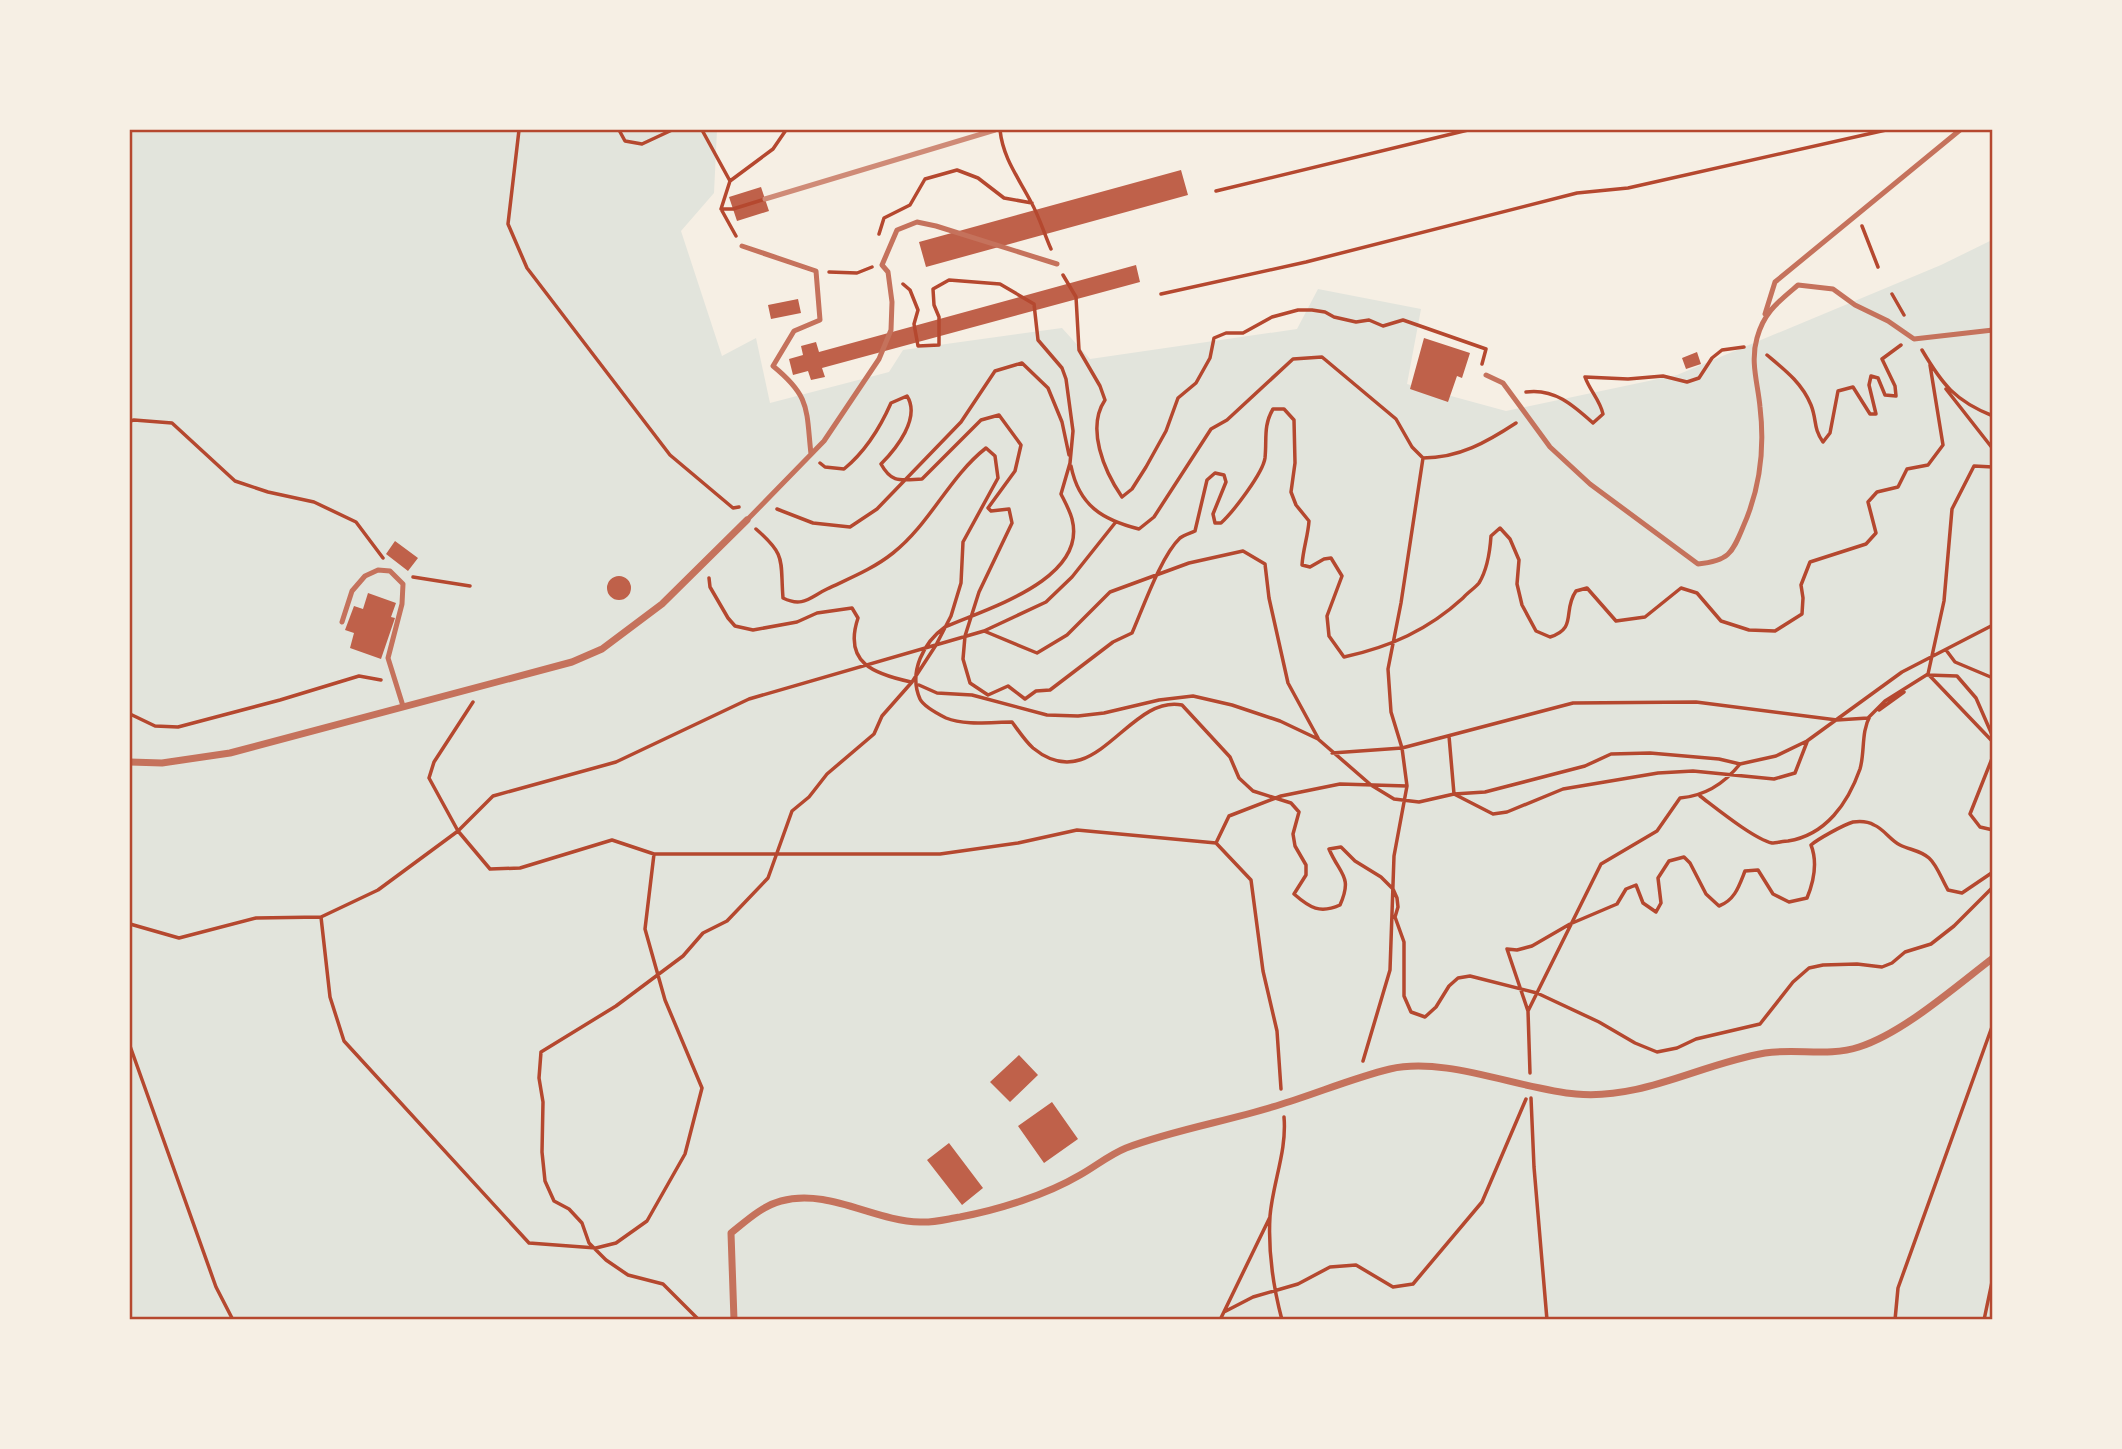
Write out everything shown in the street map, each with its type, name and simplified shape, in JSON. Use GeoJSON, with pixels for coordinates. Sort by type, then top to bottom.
{"type":"FeatureCollection","features":[{"type":"Feature","properties":{"kind":"street"},"geometry":{"type":"LineString","coordinates":[[130,762],[162,763],[209,758],[572,662],[602,649],[662,604],[747,520]]}},
{"type":"Feature","properties":{"kind":"street"},"geometry":{"type":"LineString","coordinates":[[734,1320],[731,1233],[769,1205],[783,1200],[823,1200],[884,1217],[919,1223],[986,1212],[1058,1186],[1114,1154],[1146,1141],[1282,1104],[1393,1068],[1417,1067],[1483,1076],[1530,1087],[1590,1095],[1616,1094],[1639,1091],[1768,1052],[1801,1053],[1857,1048],[1893,1032],[1993,958]]}},
{"type":"Feature","properties":{"kind":"lane"},"geometry":{"type":"LineString","coordinates":[[1486,375],[1503,383],[1550,447],[1590,484],[1698,564],[1718,562],[1734,548],[1758,483],[1762,447],[1760,406],[1754,374],[1756,341],[1775,282],[1960,130]]}},
{"type":"Feature","properties":{"kind":"lane"},"geometry":{"type":"LineString","coordinates":[[747,520],[824,441],[879,359],[891,330],[892,302],[888,272],[883,265],[897,230],[917,222],[936,226],[1057,264]]}},
{"type":"Feature","properties":{"kind":"lane"},"geometry":{"type":"LineString","coordinates":[[742,246],[816,271],[820,320],[794,331],[773,366],[792,381],[805,403],[811,454]]}},
{"type":"Feature","properties":{"kind":"lane"},"geometry":{"type":"LineString","coordinates":[[1764,317],[1798,285],[1833,289],[1914,339],[1993,330]]}},
{"type":"Feature","properties":{"kind":"lane"},"geometry":{"type":"LineString","coordinates":[[342,622],[352,591],[365,576],[378,570],[390,571],[403,584],[402,604],[388,658],[403,706]]}},
{"type":"Feature","properties":{"kind":"path"},"geometry":{"type":"LineString","coordinates":[[519,130],[508,224],[527,268],[670,455],[733,508],[763,504],[813,523],[850,527],[877,509],[961,422],[995,371],[1022,363],[1048,388],[1062,422],[1072,473],[1085,502],[1115,523],[1139,529],[1154,517],[1212,429],[1227,420],[1293,359],[1322,357],[1396,419],[1412,447],[1423,458],[1441,458],[1484,444],[1526,416]]}},
{"type":"Feature","properties":{"kind":"path"},"geometry":{"type":"LineString","coordinates":[[618,130],[625,141],[642,144],[672,130]]}},
{"type":"Feature","properties":{"kind":"path"},"geometry":{"type":"LineString","coordinates":[[702,130],[730,181]]}},
{"type":"Feature","properties":{"kind":"path"},"geometry":{"type":"LineString","coordinates":[[742,246],[721,209],[730,181],[773,149],[786,130]]}},
{"type":"Feature","properties":{"kind":"path"},"geometry":{"type":"LineString","coordinates":[[1000,130],[1005,155],[1032,204],[1057,264],[1076,298]]}},
{"type":"Feature","properties":{"kind":"path"},"geometry":{"type":"LineString","coordinates":[[1216,191],[1468,130]]}},
{"type":"Feature","properties":{"kind":"path"},"geometry":{"type":"LineString","coordinates":[[1161,294],[1306,262],[1577,193],[1628,188],[1886,130]]}},
{"type":"Feature","properties":{"kind":"path"},"geometry":{"type":"LineString","coordinates":[[878,237],[884,218],[910,205],[925,179],[939,173],[957,170],[978,178],[1004,198],[1032,204]]}},
{"type":"Feature","properties":{"kind":"path"},"geometry":{"type":"LineString","coordinates":[[721,209],[733,209],[765,199]]}},
{"type":"Feature","properties":{"kind":"path"},"geometry":{"type":"LineString","coordinates":[[1857,212],[1878,267]]}},
{"type":"Feature","properties":{"kind":"path"},"geometry":{"type":"LineString","coordinates":[[816,271],[857,273],[874,266]]}},
{"type":"Feature","properties":{"kind":"path"},"geometry":{"type":"LineString","coordinates":[[901,283],[910,290],[918,310],[914,324],[918,346],[939,345],[939,317],[934,305],[933,289],[949,279],[1000,284],[1034,304],[1038,340],[1062,368],[1066,379],[1073,431],[1070,463],[1061,494],[1073,519],[1074,538],[1068,552],[1056,568],[1032,589],[945,626],[935,634],[923,649],[916,676],[920,700],[948,719],[960,722],[1012,722],[1031,747],[1048,757],[1074,761],[1107,746],[1149,711],[1171,703],[1182,705],[1230,757],[1239,778],[1254,791],[1291,803],[1299,813],[1293,834],[1295,846],[1306,865],[1306,875],[1294,894],[1309,907],[1328,910],[1340,905],[1347,889],[1344,875],[1335,864],[1329,849],[1341,847],[1393,889],[1398,907],[1395,917],[1404,942],[1404,996],[1411,1012],[1425,1017],[1436,1007],[1449,986],[1458,978],[1470,976],[1537,993],[1599,1021],[1635,1043],[1657,1052],[1677,1048],[1696,1039],[1760,1024],[1793,982],[1809,968],[1823,964],[1882,967],[1892,963],[1905,952],[1931,944],[1954,926],[1993,887]]}},
{"type":"Feature","properties":{"kind":"path"},"geometry":{"type":"LineString","coordinates":[[1892,294],[1902,311]]}},
{"type":"Feature","properties":{"kind":"path"},"geometry":{"type":"LineString","coordinates":[[1882,359],[1894,348],[1914,339],[1943,384],[1993,449]]}},
{"type":"Feature","properties":{"kind":"path"},"geometry":{"type":"LineString","coordinates":[[811,454],[825,467],[844,468],[856,459],[880,428],[891,403],[907,396],[911,419],[894,451],[881,464],[888,476],[894,480],[922,479],[981,420],[999,415],[1021,445],[1015,471],[989,508],[991,512],[1009,509],[1012,523],[979,592],[965,636],[963,659],[970,682],[989,695],[1008,686],[1025,699],[1036,691],[1050,690],[1113,642],[1132,633],[1158,575],[1181,538],[1195,531],[1207,480],[1215,473],[1224,475],[1226,482],[1213,514],[1214,523],[1222,523],[1244,498],[1265,460],[1266,421],[1273,409],[1284,409],[1294,420],[1295,463],[1291,492],[1296,505],[1309,521],[1302,565],[1310,568],[1324,559],[1331,558],[1342,576],[1327,616],[1329,636],[1344,657],[1393,644],[1423,629],[1479,583],[1490,554],[1491,537],[1500,528],[1510,539],[1519,560],[1517,584],[1522,605],[1536,631],[1550,637],[1560,634],[1569,622],[1569,601],[1576,591],[1587,588],[1616,621],[1644,617],[1681,588],[1698,593],[1721,621],[1749,631],[1775,631],[1802,614],[1801,585],[1810,562],[1866,544],[1877,533],[1868,502],[1877,492],[1898,487],[1907,468],[1928,465],[1942,445],[1930,365]]}},
{"type":"Feature","properties":{"kind":"path"},"geometry":{"type":"LineString","coordinates":[[1943,384],[1972,408],[1993,416]]}},
{"type":"Feature","properties":{"kind":"path"},"geometry":{"type":"LineString","coordinates":[[130,421],[172,424],[235,481],[268,492],[314,502],[356,522],[387,563]]}},
{"type":"Feature","properties":{"kind":"path"},"geometry":{"type":"LineString","coordinates":[[699,1320],[663,1284],[628,1275],[606,1260],[589,1243],[582,1223],[569,1209],[554,1201],[545,1181],[542,1153],[543,1102],[539,1077],[541,1052],[616,1006],[659,975],[683,956],[703,933],[727,921],[768,878],[779,854],[781,838],[792,811],[809,797],[827,774],[874,734],[883,716],[912,682],[936,645],[951,616],[961,583],[963,542],[998,478],[995,456],[986,449],[973,458],[939,503],[894,552],[859,575],[808,600],[794,603],[783,598],[781,563],[777,549],[747,520]]}},
{"type":"Feature","properties":{"kind":"path"},"geometry":{"type":"LineString","coordinates":[[1358,1079],[1390,970],[1394,856],[1407,786],[1402,748],[1391,712],[1388,669],[1423,458]]}},
{"type":"Feature","properties":{"kind":"path"},"geometry":{"type":"LineString","coordinates":[[1928,674],[1944,601],[1952,509],[1974,466],[1993,467]]}},
{"type":"Feature","properties":{"kind":"path"},"geometry":{"type":"LineString","coordinates":[[130,924],[179,938],[256,918],[321,917],[378,890],[458,831],[493,796],[616,762],[749,699],[984,631],[1046,602],[1072,577],[1115,523]]}},
{"type":"Feature","properties":{"kind":"path"},"geometry":{"type":"LineString","coordinates":[[984,631],[1037,653],[1067,635],[1110,592],[1189,562],[1243,551],[1265,564],[1269,598],[1287,683],[1318,739],[1371,785],[1394,799],[1419,802],[1454,794],[1485,792],[1584,766],[1611,754],[1650,753],[1719,759],[1740,764],[1776,756],[1807,741],[1902,672],[1993,625]]}},
{"type":"Feature","properties":{"kind":"path"},"geometry":{"type":"LineString","coordinates":[[704,564],[709,572],[710,587],[735,625],[753,630],[797,622],[817,612],[852,608],[858,618],[852,637],[856,654],[866,665],[884,677],[912,682],[937,693],[972,695],[1047,715],[1068,716],[1104,713],[1159,700],[1193,696],[1268,717],[1318,739]]}},
{"type":"Feature","properties":{"kind":"path"},"geometry":{"type":"LineString","coordinates":[[409,577],[470,586]]}},
{"type":"Feature","properties":{"kind":"path"},"geometry":{"type":"LineString","coordinates":[[1945,650],[1955,662],[1993,678]]}},
{"type":"Feature","properties":{"kind":"path"},"geometry":{"type":"LineString","coordinates":[[1928,674],[1993,739]]}},
{"type":"Feature","properties":{"kind":"path"},"geometry":{"type":"LineString","coordinates":[[1700,796],[1749,831],[1772,843],[1797,839],[1820,829],[1837,814],[1860,767],[1862,741],[1868,718],[1885,701],[1928,674],[1957,676],[1976,698],[1993,739]]}},
{"type":"Feature","properties":{"kind":"path"},"geometry":{"type":"LineString","coordinates":[[130,714],[156,726],[178,727],[359,676],[396,684]]}},
{"type":"Feature","properties":{"kind":"path"},"geometry":{"type":"LineString","coordinates":[[483,686],[434,762],[429,778],[458,831],[490,869],[520,868],[612,840],[654,854],[940,854],[1018,843],[1077,830],[1216,843],[1251,880],[1263,971],[1277,1031],[1282,1104]]}},
{"type":"Feature","properties":{"kind":"path"},"geometry":{"type":"LineString","coordinates":[[1332,753],[1402,748],[1573,703],[1696,702],[1837,720],[1868,718]]}},
{"type":"Feature","properties":{"kind":"path"},"geometry":{"type":"LineString","coordinates":[[1449,736],[1454,794]]}},
{"type":"Feature","properties":{"kind":"path"},"geometry":{"type":"LineString","coordinates":[[1454,794],[1493,814],[1507,812],[1563,789],[1658,773],[1693,771],[1774,779],[1795,773],[1807,741]]}},
{"type":"Feature","properties":{"kind":"path"},"geometry":{"type":"LineString","coordinates":[[1993,756],[1970,814],[1980,827],[1993,830]]}},
{"type":"Feature","properties":{"kind":"path"},"geometry":{"type":"LineString","coordinates":[[1528,1011],[1601,864],[1657,831],[1680,798],[1700,796],[1731,775],[1740,764]]}},
{"type":"Feature","properties":{"kind":"path"},"geometry":{"type":"LineString","coordinates":[[1216,843],[1229,816],[1275,798],[1340,784],[1407,786]]}},
{"type":"Feature","properties":{"kind":"path"},"geometry":{"type":"LineString","coordinates":[[1547,1320],[1534,1167],[1528,1011],[1507,949],[1517,950],[1532,946],[1570,924],[1616,904],[1626,889],[1636,885],[1643,903],[1656,912],[1661,902],[1658,878],[1669,861],[1684,857],[1706,894],[1719,906],[1728,902],[1736,892],[1745,871],[1758,870],[1773,894],[1790,902],[1807,898],[1813,883],[1815,856],[1811,845],[1819,837],[1828,836],[1853,822],[1867,822],[1878,826],[1894,842],[1920,851],[1931,860],[1948,890],[1962,893],[1993,872]]}},
{"type":"Feature","properties":{"kind":"path"},"geometry":{"type":"LineString","coordinates":[[321,917],[330,997],[344,1041],[529,1243],[596,1248],[616,1243],[647,1222],[685,1154],[702,1088],[665,1000],[645,929],[654,854]]}},
{"type":"Feature","properties":{"kind":"path"},"geometry":{"type":"LineString","coordinates":[[1895,1320],[1898,1288],[1993,1024]]}},
{"type":"Feature","properties":{"kind":"path"},"geometry":{"type":"LineString","coordinates":[[130,1045],[216,1287],[233,1320]]}},
{"type":"Feature","properties":{"kind":"path"},"geometry":{"type":"LineString","coordinates":[[1224,1312],[1253,1297],[1298,1284],[1330,1267],[1356,1265],[1393,1287],[1413,1284],[1482,1202],[1530,1087]]}},
{"type":"Feature","properties":{"kind":"path"},"geometry":{"type":"LineString","coordinates":[[1282,1320],[1276,1298],[1271,1257],[1270,1215],[1285,1133]]}},
{"type":"Feature","properties":{"kind":"path"},"geometry":{"type":"LineString","coordinates":[[1220,1320],[1270,1215]]}},
{"type":"Feature","properties":{"kind":"path"},"geometry":{"type":"LineString","coordinates":[[1984,1320],[1993,1277]]}},
{"type":"Feature","properties":{"kind":"shaded area"},"geometry":{"type":"Polygon","coordinates":[[[130,130],[717,130],[714,193],[681,231],[722,356],[756,338],[770,403],[889,372],[903,350],[1062,328],[1090,359],[1297,329],[1318,289],[1421,309],[1407,384],[1506,411],[1677,375],[1941,265],[1992,240],[1992,1319],[130,1320],[130,130]]]}},
{"type":"Feature","properties":{"kind":"building"},"geometry":{"type":"Polygon","coordinates":[[[1181,170],[1188,195],[926,267],[919,242],[1181,170]]]}},
{"type":"Feature","properties":{"kind":"building"},"geometry":{"type":"Polygon","coordinates":[[[761,187],[769,211],[737,221],[729,197],[761,187]]]}},
{"type":"Feature","properties":{"kind":"building"},"geometry":{"type":"Polygon","coordinates":[[[1136,265],[1140,282],[822,368],[825,377],[811,380],[808,371],[793,375],[789,359],[803,355],[801,346],[816,342],[819,352],[1136,265]]]}},
{"type":"Feature","properties":{"kind":"building"},"geometry":{"type":"Polygon","coordinates":[[[798,299],[801,313],[771,319],[768,305],[798,299]]]}},
{"type":"Feature","properties":{"kind":"building"},"geometry":{"type":"Polygon","coordinates":[[[1424,338],[1470,353],[1462,378],[1457,376],[1448,402],[1410,389],[1424,338]]]}},
{"type":"Feature","properties":{"kind":"building"},"geometry":{"type":"Polygon","coordinates":[[[1697,352],[1701,364],[1686,369],[1682,358],[1697,352]]]}},
{"type":"Feature","properties":{"kind":"building"},"geometry":{"type":"Polygon","coordinates":[[[395,541],[418,558],[408,571],[386,554],[395,541]]]}},
{"type":"Feature","properties":{"kind":"building"},"geometry":{"type":"Polygon","coordinates":[[[619,576],[630,583],[631,588],[624,599],[619,600],[608,593],[607,588],[614,577],[619,576]]]}},
{"type":"Feature","properties":{"kind":"building"},"geometry":{"type":"Polygon","coordinates":[[[368,593],[396,603],[391,617],[395,618],[381,659],[350,648],[354,633],[345,630],[354,606],[363,609],[368,593]]]}},
{"type":"Feature","properties":{"kind":"building"},"geometry":{"type":"Polygon","coordinates":[[[1019,1055],[1038,1075],[1010,1102],[990,1082],[1019,1055]]]}},
{"type":"Feature","properties":{"kind":"building"},"geometry":{"type":"Polygon","coordinates":[[[1052,1102],[1078,1139],[1044,1163],[1018,1126],[1052,1102]]]}},
{"type":"Feature","properties":{"kind":"building"},"geometry":{"type":"Polygon","coordinates":[[[949,1143],[983,1188],[962,1205],[927,1160],[949,1143]]]}},
{"type":"Feature","properties":{"kind":"railway"},"geometry":{"type":"LineString","coordinates":[[765,199],[995,130]]}}]}
